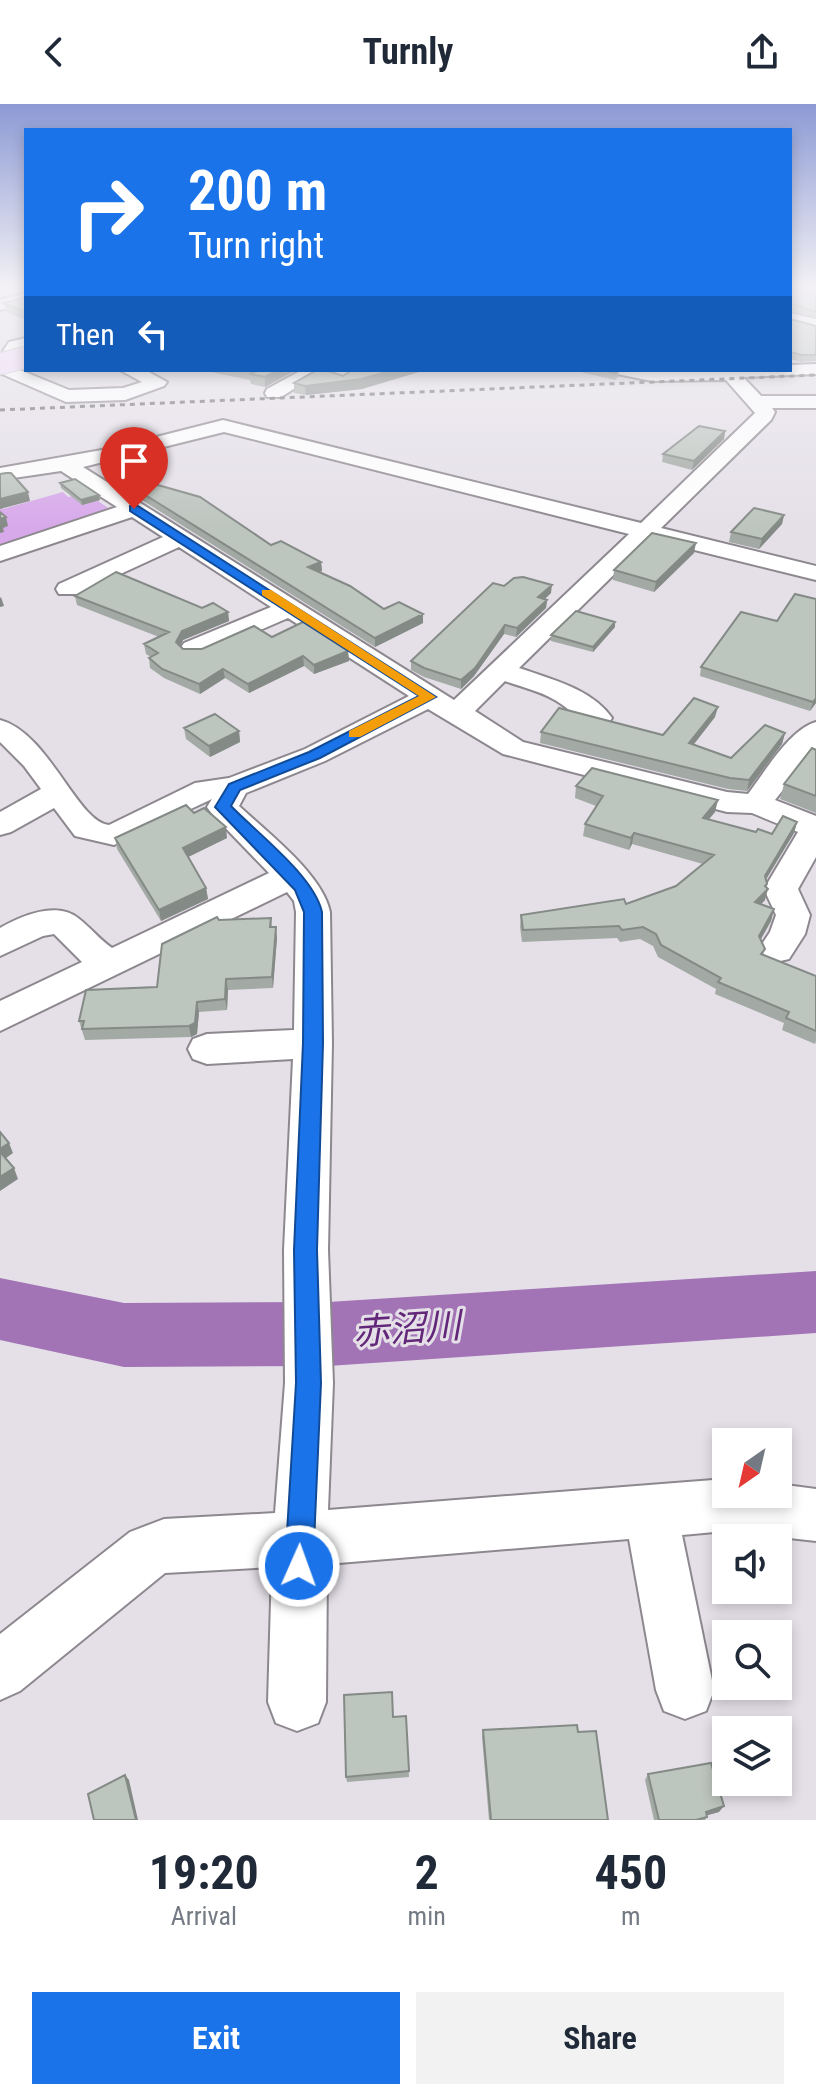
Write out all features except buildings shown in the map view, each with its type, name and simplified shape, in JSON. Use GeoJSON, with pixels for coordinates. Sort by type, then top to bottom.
{"type":"FeatureCollection","features":[{"type":"Feature","properties":{"kind":"street"},"geometry":{"type":"LineString","coordinates":[[792,370],[816,369]]}},
{"type":"Feature","properties":{"kind":"street"},"geometry":{"type":"LineString","coordinates":[[32,372],[66,396],[125,394],[158,382],[134,372]]}},
{"type":"Feature","properties":{"kind":"street"},"geometry":{"type":"LineString","coordinates":[[288,389],[312,372]]}},
{"type":"Feature","properties":{"kind":"street"},"geometry":{"type":"LineString","coordinates":[[633,372],[652,376],[717,372]]}},
{"type":"Feature","properties":{"kind":"street"},"geometry":{"type":"LineString","coordinates":[[1,730],[30,753],[80,825],[103,836],[114,835],[206,790],[234,787],[444,704],[502,671],[762,419],[765,412],[734,372]]}},
{"type":"Feature","properties":{"kind":"street"},"geometry":{"type":"LineString","coordinates":[[742,372],[767,372]]}},
{"type":"Feature","properties":{"kind":"street"},"geometry":{"type":"LineString","coordinates":[[757,402],[816,402]]}},
{"type":"Feature","properties":{"kind":"street"},"geometry":{"type":"LineString","coordinates":[[0,474],[66,465],[157,446],[223,426],[816,573]]}},
{"type":"Feature","properties":{"kind":"street"},"geometry":{"type":"LineString","coordinates":[[66,465],[513,748],[713,799],[757,804],[816,828],[781,889],[793,915],[787,934],[776,950]]}},
{"type":"Feature","properties":{"kind":"street"},"geometry":{"type":"LineString","coordinates":[[0,554],[134,509]]}},
{"type":"Feature","properties":{"kind":"street"},"geometry":{"type":"LineString","coordinates":[[68,589],[180,538]]}},
{"type":"Feature","properties":{"kind":"street"},"geometry":{"type":"LineString","coordinates":[[193,649],[291,608]]}},
{"type":"Feature","properties":{"kind":"street"},"geometry":{"type":"LineString","coordinates":[[502,671],[564,693],[598,718]]}},
{"type":"Feature","properties":{"kind":"street"},"geometry":{"type":"LineString","coordinates":[[757,804],[787,762],[816,731]]}},
{"type":"Feature","properties":{"kind":"street"},"geometry":{"type":"LineString","coordinates":[[234,787],[223,807],[291,876],[311,901],[313,912],[313,1043],[306,1250],[309,1383],[300,1539],[297,1702]]}},
{"type":"Feature","properties":{"kind":"street"},"geometry":{"type":"LineString","coordinates":[[0,825],[59,792]]}},
{"type":"Feature","properties":{"kind":"street"},"geometry":{"type":"LineString","coordinates":[[0,1017],[291,876]]}},
{"type":"Feature","properties":{"kind":"street"},"geometry":{"type":"LineString","coordinates":[[0,944],[42,923],[56,921],[64,924],[98,956],[114,963]]}},
{"type":"Feature","properties":{"kind":"street"},"geometry":{"type":"LineString","coordinates":[[207,1049],[313,1043]]}},
{"type":"Feature","properties":{"kind":"street"},"geometry":{"type":"LineString","coordinates":[[0,1671],[156,1549],[726,1505],[816,1515]]}},
{"type":"Feature","properties":{"kind":"street"},"geometry":{"type":"LineString","coordinates":[[651,1513],[685,1690]]}},
{"type":"Feature","properties":{"kind":"shaded area"},"geometry":{"type":"Polygon","coordinates":[[[63,492],[68,497],[87,493],[115,513],[0,551],[0,505],[3,509],[63,492]]]}},
{"type":"Feature","properties":{"kind":"waterway","name":"赤沼川"},"geometry":{"type":"LineString","coordinates":[[0,1309],[124,1335],[328,1334],[816,1302]]}},
{"type":"Feature","properties":{"kind":"railway"},"geometry":{"type":"LineString","coordinates":[[0,410],[816,375]]}},
{"type":"Feature","properties":{"kind":"slow traffic"},"geometry":{"type":"LineString","coordinates":[[266,592],[429,697],[354,734]]}},
{"type":"Feature","properties":{"kind":"route"},"geometry":{"type":"LineString","coordinates":[[134,509],[429,697],[315,755],[234,787],[223,807],[301,886],[311,901],[313,912],[313,1043],[306,1250],[309,1383],[299,1566]]}}]}
